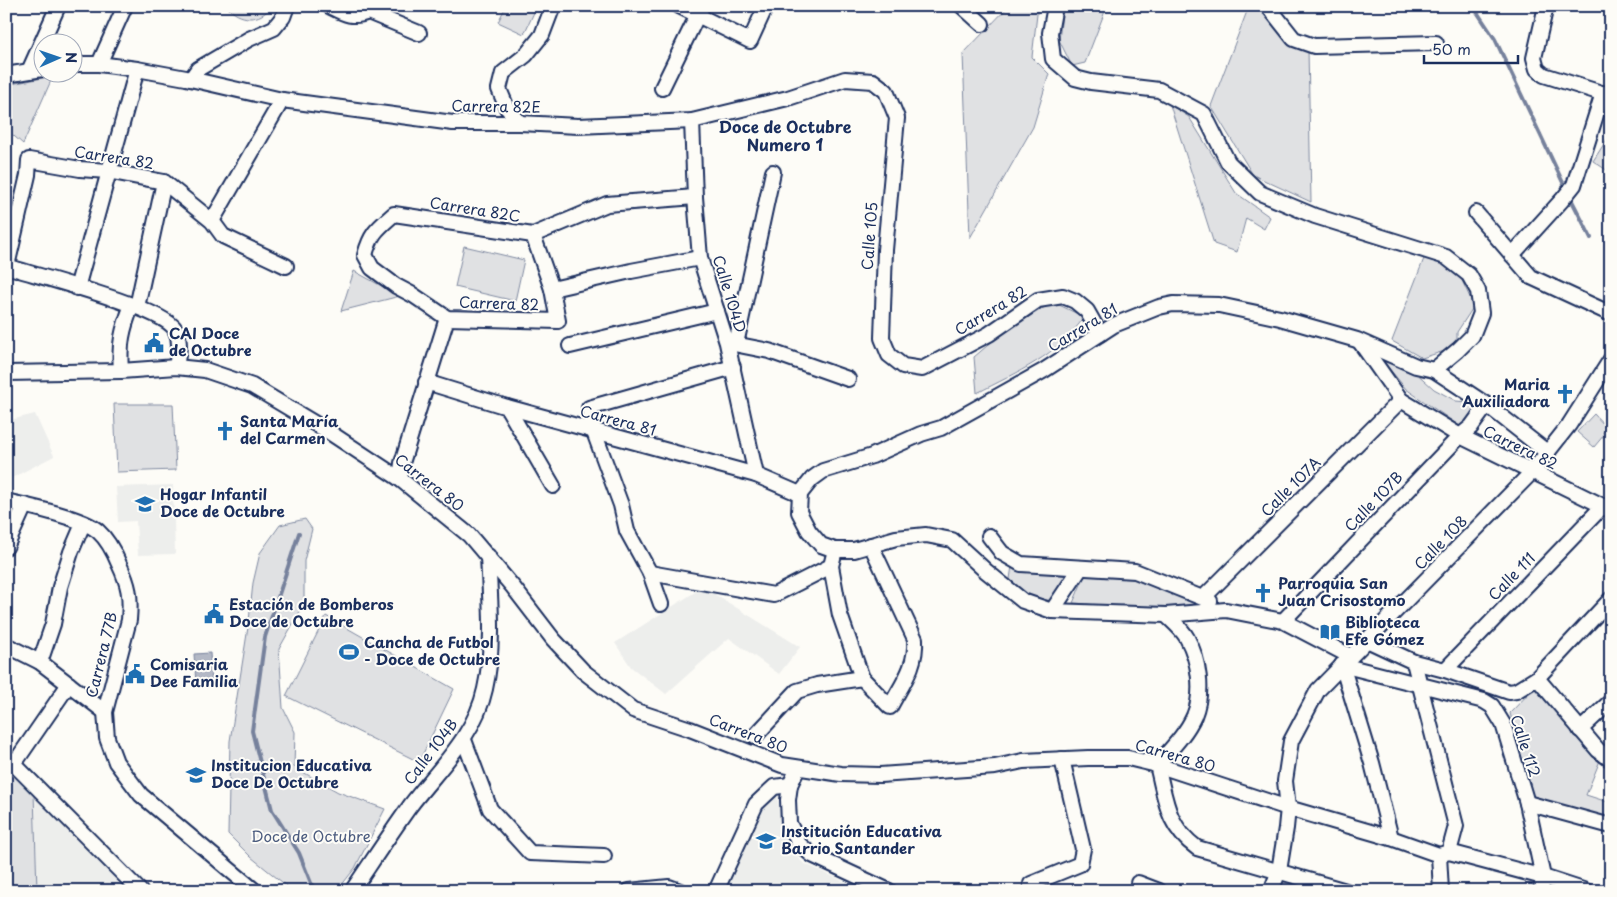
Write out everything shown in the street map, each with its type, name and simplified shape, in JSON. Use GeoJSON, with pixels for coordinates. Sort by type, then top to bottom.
{"type":"FeatureCollection","features":[{"type":"Feature","properties":{"kind":"street"},"geometry":{"type":"LineString","coordinates":[[49,32],[58,6]]}},
{"type":"Feature","properties":{"kind":"street"},"geometry":{"type":"LineString","coordinates":[[99,64],[125,6]]}},
{"type":"Feature","properties":{"kind":"street"},"geometry":{"type":"LineString","coordinates":[[191,79],[198,69],[249,39],[274,28],[283,17],[287,6]]}},
{"type":"Feature","properties":{"kind":"street"},"geometry":{"type":"LineString","coordinates":[[329,6],[350,16],[360,16],[368,12],[419,33]]}},
{"type":"Feature","properties":{"kind":"street"},"geometry":{"type":"LineString","coordinates":[[520,123],[507,108],[498,89],[503,73],[526,55],[542,35],[553,6]]}},
{"type":"Feature","properties":{"kind":"street"},"geometry":{"type":"LineString","coordinates":[[679,6],[700,11],[750,41],[766,6]]}},
{"type":"Feature","properties":{"kind":"street"},"geometry":{"type":"LineString","coordinates":[[962,6],[982,24]]}},
{"type":"Feature","properties":{"kind":"street"},"geometry":{"type":"LineString","coordinates":[[1055,6],[1050,33],[1053,59],[1075,78],[1091,82],[1159,90],[1204,114],[1228,162],[1260,194],[1315,216],[1446,256],[1469,275],[1478,291],[1481,313],[1472,336],[1434,370]]}},
{"type":"Feature","properties":{"kind":"street"},"geometry":{"type":"LineString","coordinates":[[1268,6],[1294,39],[1314,46],[1436,43]]}},
{"type":"Feature","properties":{"kind":"street"},"geometry":{"type":"LineString","coordinates":[[1512,255],[1574,185],[1607,95],[1544,75],[1537,68],[1534,58],[1546,6]]}},
{"type":"Feature","properties":{"kind":"street"},"geometry":{"type":"LineString","coordinates":[[662,88],[700,11]]}},
{"type":"Feature","properties":{"kind":"street","name":"Carrera 82E"},"geometry":{"type":"LineString","coordinates":[[82,64],[99,64],[137,69],[191,79],[282,100],[453,123],[600,126],[692,121],[788,98],[846,79],[873,80],[886,91],[897,118]]}},
{"type":"Feature","properties":{"kind":"street"},"geometry":{"type":"LineString","coordinates":[[77,288],[107,171],[137,69]]}},
{"type":"Feature","properties":{"kind":"street"},"geometry":{"type":"LineString","coordinates":[[6,75],[32,71]]}},
{"type":"Feature","properties":{"kind":"street"},"geometry":{"type":"LineString","coordinates":[[212,221],[282,100]]}},
{"type":"Feature","properties":{"kind":"street","name":"Calle 105"},"geometry":{"type":"LineString","coordinates":[[889,355],[882,338],[883,305],[885,250],[897,118]]}},
{"type":"Feature","properties":{"kind":"street","name":"Calle 104D"},"geometry":{"type":"LineString","coordinates":[[692,121],[700,258],[718,311],[732,344],[733,367],[756,474]]}},
{"type":"Feature","properties":{"kind":"street","name":"Carrera 82"},"geometry":{"type":"LineString","coordinates":[[7,266],[28,175],[29,160],[80,169],[107,171],[164,182],[212,221],[223,236],[286,266]]}},
{"type":"Feature","properties":{"kind":"street"},"geometry":{"type":"LineString","coordinates":[[773,172],[732,344],[769,351],[848,379]]}},
{"type":"Feature","properties":{"kind":"street"},"geometry":{"type":"LineString","coordinates":[[120,371],[119,348],[125,321],[135,306],[164,182]]}},
{"type":"Feature","properties":{"kind":"street","name":"Carrera 82C"},"geometry":{"type":"LineString","coordinates":[[394,214],[533,235],[607,204],[695,197]]}},
{"type":"Feature","properties":{"kind":"street","name":"Carrera 82"},"geometry":{"type":"LineString","coordinates":[[394,214],[375,231],[369,240],[365,255],[368,262],[372,268],[396,286],[447,318],[558,322],[552,289]]}},
{"type":"Feature","properties":{"kind":"street"},"geometry":{"type":"LineString","coordinates":[[1476,214],[1531,276],[1611,314]]}},
{"type":"Feature","properties":{"kind":"street"},"geometry":{"type":"LineString","coordinates":[[533,235],[552,289],[700,258]]}},
{"type":"Feature","properties":{"kind":"street"},"geometry":{"type":"LineString","coordinates":[[7,266],[135,306],[170,323],[176,330],[180,342],[176,367]]}},
{"type":"Feature","properties":{"kind":"street","name":"Carrera 82"},"geometry":{"type":"LineString","coordinates":[[889,355],[903,366],[922,369],[989,334],[1038,300],[1063,296],[1075,301],[1087,311],[1100,334]]}},
{"type":"Feature","properties":{"kind":"street","name":"Carrera 81"},"geometry":{"type":"LineString","coordinates":[[426,382],[594,432],[756,474],[800,494],[812,479],[823,471],[872,456],[921,434],[941,428],[1043,371],[1114,326],[1159,307],[1173,304],[1219,305],[1280,318],[1360,342],[1416,366],[1434,370]]}},
{"type":"Feature","properties":{"kind":"street"},"geometry":{"type":"LineString","coordinates":[[570,346],[718,311]]}},
{"type":"Feature","properties":{"kind":"street"},"geometry":{"type":"LineString","coordinates":[[400,479],[402,463],[447,318]]}},
{"type":"Feature","properties":{"kind":"street","name":"Carrera 82"},"geometry":{"type":"LineString","coordinates":[[1360,342],[1401,400],[1460,436],[1607,508]]}},
{"type":"Feature","properties":{"kind":"street","name":"Calle 108"},"geometry":{"type":"LineString","coordinates":[[1271,891],[1279,872],[1288,808],[1285,781],[1291,741],[1318,690],[1532,472],[1569,425],[1611,359]]}},
{"type":"Feature","properties":{"kind":"street","name":"Carrera 80"},"geometry":{"type":"LineString","coordinates":[[6,374],[120,371],[176,367],[205,370],[252,386],[329,432],[400,479],[469,535],[488,556],[553,639],[583,671],[633,710],[690,729],[782,766],[840,774],[888,774],[995,767],[1023,761],[1128,758],[1157,765],[1288,808],[1542,884],[1586,891]]}},
{"type":"Feature","properties":{"kind":"street"},"geometry":{"type":"LineString","coordinates":[[661,604],[650,573],[627,531],[621,504],[594,432],[589,408],[733,367]]}},
{"type":"Feature","properties":{"kind":"street","name":"Carrera 82"},"geometry":{"type":"LineString","coordinates":[[1434,370],[1487,405],[1548,453]]}},
{"type":"Feature","properties":{"kind":"street","name":"Calle 107A"},"geometry":{"type":"LineString","coordinates":[[1204,597],[1401,400]]}},
{"type":"Feature","properties":{"kind":"street","name":"Calle 107B"},"geometry":{"type":"LineString","coordinates":[[1284,621],[1460,436],[1471,427],[1487,405]]}},
{"type":"Feature","properties":{"kind":"street"},"geometry":{"type":"LineString","coordinates":[[507,407],[553,486]]}},
{"type":"Feature","properties":{"kind":"street"},"geometry":{"type":"LineString","coordinates":[[800,494],[799,512],[808,532],[821,545],[835,550],[854,550],[896,538],[926,535],[952,540],[1023,601],[1052,611],[1166,615],[1226,610],[1284,621],[1346,660],[1391,838]]}},
{"type":"Feature","properties":{"kind":"street","name":"Carrera 77B"},"geometry":{"type":"LineString","coordinates":[[6,501],[74,519],[97,530],[112,548],[128,582],[130,594],[129,620],[105,712],[107,738],[116,762],[141,795],[255,891]]}},
{"type":"Feature","properties":{"kind":"street"},"geometry":{"type":"LineString","coordinates":[[6,547],[25,506]]}},
{"type":"Feature","properties":{"kind":"street","name":"Calle 111"},"geometry":{"type":"LineString","coordinates":[[1445,670],[1607,508]]}},
{"type":"Feature","properties":{"kind":"street"},"geometry":{"type":"LineString","coordinates":[[40,662],[53,624],[60,587],[71,552],[83,524]]}},
{"type":"Feature","properties":{"kind":"street"},"geometry":{"type":"LineString","coordinates":[[990,536],[1002,554],[1021,564],[1135,571],[1204,597],[1226,610]]}},
{"type":"Feature","properties":{"kind":"street"},"geometry":{"type":"LineString","coordinates":[[835,550],[831,566],[840,615],[862,678],[890,707],[913,664],[916,652],[915,639],[872,545]]}},
{"type":"Feature","properties":{"kind":"street","name":"Calle 104B"},"geometry":{"type":"LineString","coordinates":[[352,891],[411,805],[464,740],[474,720],[485,689],[489,664],[491,622],[488,556]]}},
{"type":"Feature","properties":{"kind":"street"},"geometry":{"type":"LineString","coordinates":[[650,573],[774,595],[831,566]]}},
{"type":"Feature","properties":{"kind":"street"},"geometry":{"type":"LineString","coordinates":[[1052,611],[1080,569]]}},
{"type":"Feature","properties":{"kind":"street"},"geometry":{"type":"LineString","coordinates":[[1368,641],[1414,662],[1445,670],[1509,692],[1516,691],[1537,678],[1611,599]]}},
{"type":"Feature","properties":{"kind":"street"},"geometry":{"type":"LineString","coordinates":[[1166,615],[1186,636],[1198,665],[1199,691],[1194,715],[1180,738],[1157,765],[1170,817],[1183,838],[1197,848],[1346,891]]}},
{"type":"Feature","properties":{"kind":"street","name":"Carrera 77B"},"geometry":{"type":"LineString","coordinates":[[6,645],[40,662],[105,712]]}},
{"type":"Feature","properties":{"kind":"street","name":"Calle 112"},"geometry":{"type":"LineString","coordinates":[[1346,660],[1420,686],[1484,701],[1492,706],[1503,724],[1527,803],[1542,884]]}},
{"type":"Feature","properties":{"kind":"street"},"geometry":{"type":"LineString","coordinates":[[1414,662],[1456,826],[1444,854],[1442,891]]}},
{"type":"Feature","properties":{"kind":"street"},"geometry":{"type":"LineString","coordinates":[[755,736],[797,691],[817,685],[862,678]]}},
{"type":"Feature","properties":{"kind":"street"},"geometry":{"type":"LineString","coordinates":[[1537,678],[1598,750],[1611,760]]}},
{"type":"Feature","properties":{"kind":"street"},"geometry":{"type":"LineString","coordinates":[[69,684],[10,760],[140,891]]}},
{"type":"Feature","properties":{"kind":"street"},"geometry":{"type":"LineString","coordinates":[[1580,730],[1611,701]]}},
{"type":"Feature","properties":{"kind":"street"},"geometry":{"type":"LineString","coordinates":[[464,740],[490,809],[530,853],[604,856]]}},
{"type":"Feature","properties":{"kind":"street"},"geometry":{"type":"LineString","coordinates":[[1031,887],[1080,864],[1082,857],[1082,849],[1062,759]]}},
{"type":"Feature","properties":{"kind":"street"},"geometry":{"type":"LineString","coordinates":[[798,768],[790,786],[788,800],[789,823],[799,844],[812,855],[889,891]]}},
{"type":"Feature","properties":{"kind":"street"},"geometry":{"type":"LineString","coordinates":[[716,891],[756,804],[774,787],[790,786]]}},
{"type":"Feature","properties":{"kind":"street"},"geometry":{"type":"LineString","coordinates":[[1527,803],[1611,826]]}},
{"type":"Feature","properties":{"kind":"street"},"geometry":{"type":"LineString","coordinates":[[1138,883],[1159,891]]}},
{"type":"Feature","properties":{"kind":"street"},"geometry":{"type":"LineString","coordinates":[[629,891],[669,887],[680,891]]}},
{"type":"Feature","properties":{"kind":"shaded area"},"geometry":{"type":"Polygon","coordinates":[[[35,414],[54,456],[6,481],[6,421],[35,414]]]}},
{"type":"Feature","properties":{"kind":"shaded area","name":"Hogar Infantil Doce de Octubre"},"geometry":{"type":"Polygon","coordinates":[[[173,485],[175,554],[138,555],[136,521],[118,522],[116,487],[173,485]]]}},
{"type":"Feature","properties":{"kind":"shaded area"},"geometry":{"type":"Polygon","coordinates":[[[703,587],[800,647],[779,674],[729,638],[666,694],[631,667],[615,643],[703,587]]]}},
{"type":"Feature","properties":{"kind":"shaded area"},"geometry":{"type":"Polygon","coordinates":[[[210,653],[212,683],[196,684],[194,654],[210,653]]]}},
{"type":"Feature","properties":{"kind":"shaded area"},"geometry":{"type":"Polygon","coordinates":[[[35,793],[133,891],[37,891],[35,793]]]}},
{"type":"Feature","properties":{"kind":"shaded area","name":"Institución Educativa Barrio Santander"},"geometry":{"type":"Polygon","coordinates":[[[777,795],[783,833],[791,849],[803,863],[865,891],[725,891],[761,806],[777,795]]]}},
{"type":"Feature","properties":{"kind":"green space"},"geometry":{"type":"Polygon","coordinates":[[[226,6],[272,6],[261,15],[249,18],[237,15],[226,6]]]}},
{"type":"Feature","properties":{"kind":"green space"},"geometry":{"type":"Polygon","coordinates":[[[506,6],[537,6],[524,34],[498,22],[506,6]]]}},
{"type":"Feature","properties":{"kind":"green space"},"geometry":{"type":"Polygon","coordinates":[[[1009,6],[1038,6],[1032,57],[1049,74],[1033,127],[970,238],[963,54],[1009,6]]]}},
{"type":"Feature","properties":{"kind":"green space"},"geometry":{"type":"Polygon","coordinates":[[[1063,6],[1107,6],[1085,63],[1072,66],[1059,40],[1063,6]]]}},
{"type":"Feature","properties":{"kind":"green space"},"geometry":{"type":"Polygon","coordinates":[[[1249,6],[1261,6],[1285,39],[1308,49],[1311,202],[1253,175],[1211,106],[1249,6]]]}},
{"type":"Feature","properties":{"kind":"green space"},"geometry":{"type":"Polygon","coordinates":[[[32,80],[32,82],[50,82],[23,144],[6,129],[6,85],[32,80]]]}},
{"type":"Feature","properties":{"kind":"green space"},"geometry":{"type":"Polygon","coordinates":[[[1170,105],[1189,117],[1236,193],[1270,217],[1264,229],[1246,218],[1237,252],[1214,244],[1170,105]]]}},
{"type":"Feature","properties":{"kind":"green space"},"geometry":{"type":"Polygon","coordinates":[[[1611,133],[1611,173],[1593,161],[1611,133]]]}},
{"type":"Feature","properties":{"kind":"green space"},"geometry":{"type":"Polygon","coordinates":[[[464,246],[524,260],[515,301],[455,287],[464,246]]]}},
{"type":"Feature","properties":{"kind":"green space"},"geometry":{"type":"Polygon","coordinates":[[[1425,256],[1457,270],[1474,306],[1457,332],[1457,347],[1422,358],[1392,341],[1425,256]]]}},
{"type":"Feature","properties":{"kind":"green space"},"geometry":{"type":"Polygon","coordinates":[[[354,271],[400,296],[341,311],[354,271]]]}},
{"type":"Feature","properties":{"kind":"green space"},"geometry":{"type":"Polygon","coordinates":[[[1053,302],[1084,317],[1062,342],[1036,362],[977,393],[974,357],[1001,334],[1053,302]]]}},
{"type":"Feature","properties":{"kind":"green space"},"geometry":{"type":"Polygon","coordinates":[[[1383,361],[1413,370],[1434,389],[1456,401],[1478,403],[1461,427],[1406,389],[1383,361]]]}},
{"type":"Feature","properties":{"kind":"green space"},"geometry":{"type":"Polygon","coordinates":[[[114,404],[173,404],[176,470],[117,472],[114,404]]]}},
{"type":"Feature","properties":{"kind":"green space"},"geometry":{"type":"Polygon","coordinates":[[[1594,414],[1607,428],[1594,447],[1577,432],[1594,414]]]}},
{"type":"Feature","properties":{"kind":"green space","name":"Doce de Octubre"},"geometry":{"type":"Polygon","coordinates":[[[305,519],[312,529],[304,561],[304,604],[279,649],[283,708],[295,732],[294,767],[338,792],[385,809],[355,868],[337,891],[293,891],[251,857],[228,834],[230,741],[249,621],[253,583],[260,553],[280,525],[305,519]]]}},
{"type":"Feature","properties":{"kind":"green space"},"geometry":{"type":"Polygon","coordinates":[[[1012,566],[1066,576],[1052,601],[1025,595],[1010,579],[1012,566]]]}},
{"type":"Feature","properties":{"kind":"green space"},"geometry":{"type":"Polygon","coordinates":[[[1085,575],[1135,578],[1198,603],[1186,607],[1155,609],[1073,603],[1085,575]]]}},
{"type":"Feature","properties":{"kind":"green space","name":"Cancha de Futbol - Doce de Octubre"},"geometry":{"type":"Polygon","coordinates":[[[326,616],[454,689],[419,762],[286,696],[326,616]]]}},
{"type":"Feature","properties":{"kind":"green space"},"geometry":{"type":"Polygon","coordinates":[[[1534,688],[1601,758],[1586,795],[1611,803],[1611,819],[1533,802],[1510,713],[1534,688]]]}},
{"type":"Feature","properties":{"kind":"green space"},"geometry":{"type":"Polygon","coordinates":[[[6,765],[34,793],[37,891],[6,891],[6,765]]]}},
{"type":"Feature","properties":{"kind":"waterway"},"geometry":{"type":"LineString","coordinates":[[1473,6],[1495,39],[1566,189]]}},
{"type":"Feature","properties":{"kind":"waterway"},"geometry":{"type":"LineString","coordinates":[[1569,195],[1591,238]]}},
{"type":"Feature","properties":{"kind":"waterway"},"geometry":{"type":"LineString","coordinates":[[299,533],[265,637],[252,731],[272,810],[299,853],[313,888]]}},
{"type":"Feature","properties":{"kind":"place","name":"CAI Doce de Octubre"},"geometry":{"type":"Point","coordinates":[154,343]}},
{"type":"Feature","properties":{"kind":"place","name":"Maria Auxiliadora"},"geometry":{"type":"Point","coordinates":[1565,394]}},
{"type":"Feature","properties":{"kind":"place","name":"Santa María del Carmen"},"geometry":{"type":"Point","coordinates":[225,431]}},
{"type":"Feature","properties":{"kind":"place","name":"Hogar Infantil Doce de Octubre"},"geometry":{"type":"Point","coordinates":[145,504]}},
{"type":"Feature","properties":{"kind":"place","name":"Parroquia San Juan Crisostomo"},"geometry":{"type":"Point","coordinates":[1263,593]}},
{"type":"Feature","properties":{"kind":"place","name":"Estación de Bomberos Doce de Octubre"},"geometry":{"type":"Point","coordinates":[214,614]}},
{"type":"Feature","properties":{"kind":"place","name":"Biblioteca Efe Gómez"},"geometry":{"type":"Point","coordinates":[1330,632]}},
{"type":"Feature","properties":{"kind":"place","name":"Cancha de Futbol - Doce de Octubre"},"geometry":{"type":"Point","coordinates":[349,652]}},
{"type":"Feature","properties":{"kind":"place","name":"Comisaria Dee Familia"},"geometry":{"type":"Point","coordinates":[135,674]}},
{"type":"Feature","properties":{"kind":"place","name":"Institucion Educativa Doce De Octubre"},"geometry":{"type":"Point","coordinates":[196,775]}},
{"type":"Feature","properties":{"kind":"place","name":"Institución Educativa Barrio Santander"},"geometry":{"type":"Point","coordinates":[766,841]}},
{"type":"Feature","properties":{"kind":"district","name":"Doce de Octubre Numero 1"},"geometry":{"type":"Point","coordinates":[785,136]}}]}
